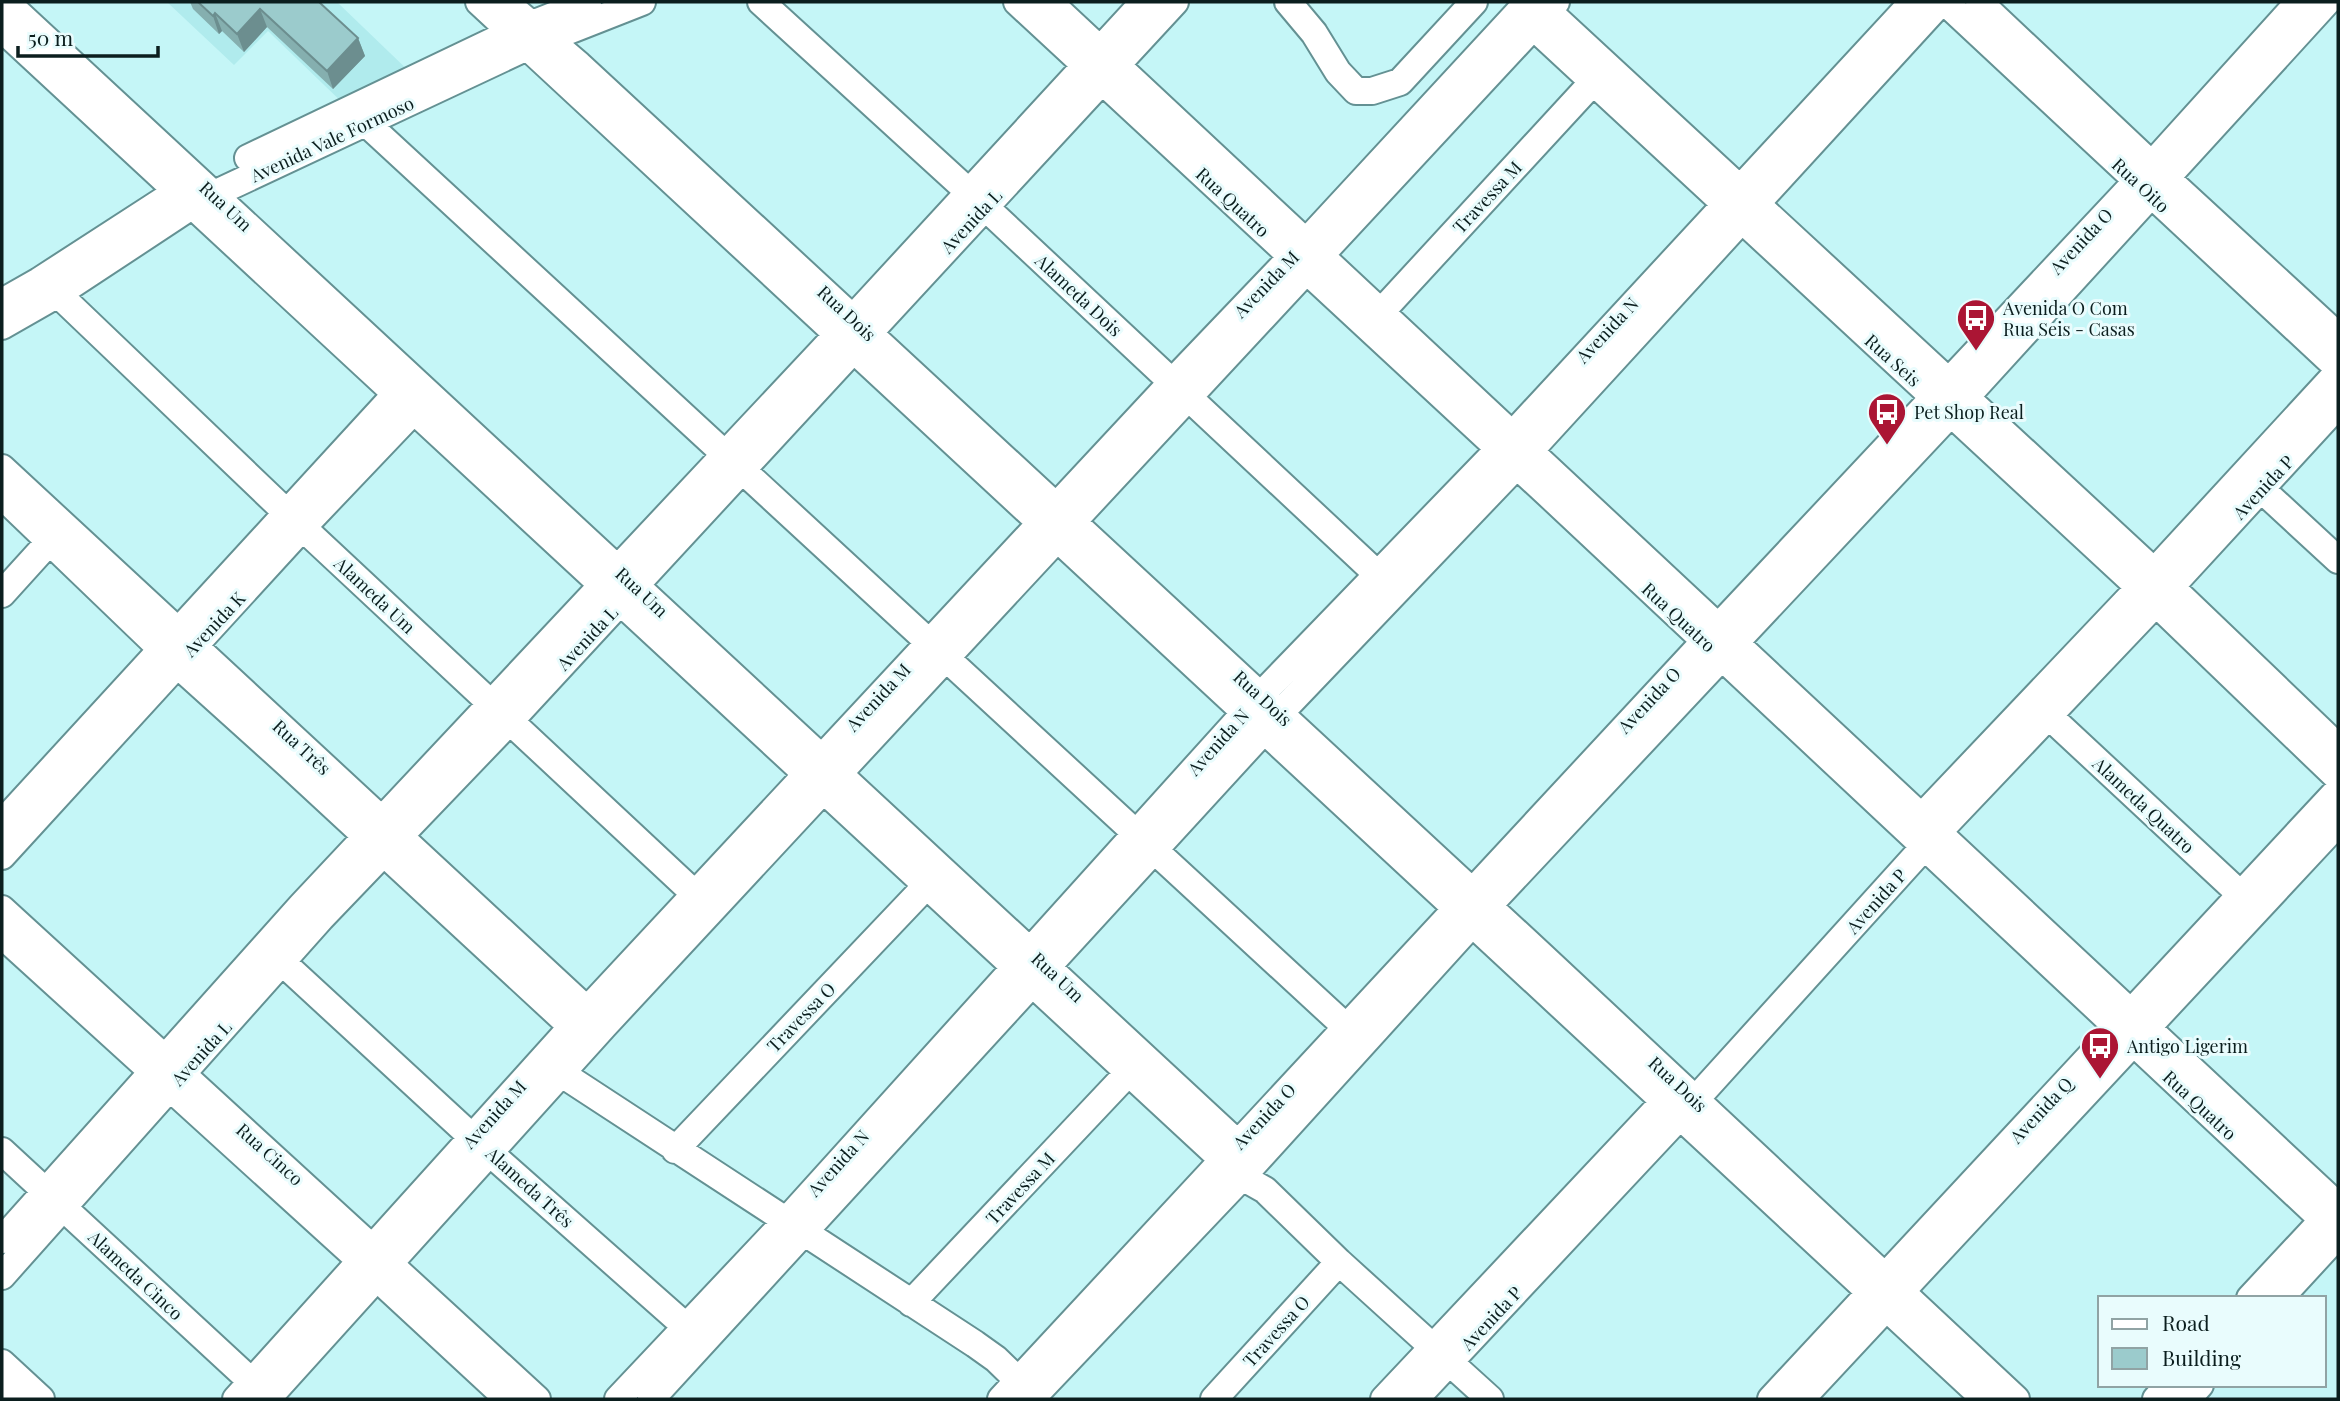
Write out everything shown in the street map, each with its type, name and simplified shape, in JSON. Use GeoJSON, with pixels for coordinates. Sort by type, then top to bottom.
{"type":"FeatureCollection","features":[{"type":"Feature","properties":{"kind":"street","name":"Rua Dois"},"geometry":{"type":"LineString","coordinates":[[478,2],[579,65],[853,333],[1886,1293],[1985,1399]]}},
{"type":"Feature","properties":{"kind":"street","name":"Rua Dois"},"geometry":{"type":"LineString","coordinates":[[505,2],[530,36]]}},
{"type":"Feature","properties":{"kind":"street","name":"Avenida Vale Formoso"},"geometry":{"type":"LineString","coordinates":[[2,326],[58,294],[196,193],[366,123],[588,2]]}},
{"type":"Feature","properties":{"kind":"street","name":"Avenida Vale Formoso"},"geometry":{"type":"LineString","coordinates":[[2,302],[196,193],[530,36],[642,2]]}},
{"type":"Feature","properties":{"kind":"street","name":"Alameda Dois"},"geometry":{"type":"LineString","coordinates":[[761,2],[977,199],[1387,583]]}},
{"type":"Feature","properties":{"kind":"street","name":"Rua Quatro"},"geometry":{"type":"LineString","coordinates":[[1017,2],[1102,66],[2335,1217]]}},
{"type":"Feature","properties":{"kind":"street","name":"Rua Quatro"},"geometry":{"type":"LineString","coordinates":[[1049,2],[1102,66]]}},
{"type":"Feature","properties":{"kind":"street","name":"Avenida L"},"geometry":{"type":"LineString","coordinates":[[1102,66],[1144,2]]}},
{"type":"Feature","properties":{"kind":"street","name":"Avenida L"},"geometry":{"type":"LineString","coordinates":[[2,1276],[54,1200],[274,954],[1102,66],[1175,2]]}},
{"type":"Feature","properties":{"kind":"street"},"geometry":{"type":"LineString","coordinates":[[1288,2],[1314,33],[1338,72],[1356,90],[1364,91],[1400,82],[1474,2]]}},
{"type":"Feature","properties":{"kind":"street","name":"Avenida N"},"geometry":{"type":"LineString","coordinates":[[618,1399],[695,1335],[1263,713],[1514,449],[1740,204],[1913,2]]}},
{"type":"Feature","properties":{"kind":"street","name":"Avenida N"},"geometry":{"type":"LineString","coordinates":[[1740,204],[1943,2]]}},
{"type":"Feature","properties":{"kind":"street","name":"Rua Oito"},"geometry":{"type":"LineString","coordinates":[[1943,2],[2338,336]]}},
{"type":"Feature","properties":{"kind":"street","name":"Rua Oito"},"geometry":{"type":"LineString","coordinates":[[1979,2],[2338,370]]}},
{"type":"Feature","properties":{"kind":"street","name":"Avenida O"},"geometry":{"type":"LineString","coordinates":[[2152,180],[2299,2]]}},
{"type":"Feature","properties":{"kind":"street","name":"Avenida O"},"geometry":{"type":"LineString","coordinates":[[1025,1395],[1720,641],[2152,180],[2327,2]]}},
{"type":"Feature","properties":{"kind":"street","name":"Rua Seis"},"geometry":{"type":"LineString","coordinates":[[1533,8],[1593,82],[1740,204]]}},
{"type":"Feature","properties":{"kind":"street","name":"Rua Seis"},"geometry":{"type":"LineString","coordinates":[[1533,8],[1740,204],[2155,587],[2338,747]]}},
{"type":"Feature","properties":{"kind":"street","name":"Avenida M"},"geometry":{"type":"LineString","coordinates":[[259,1395],[588,1026],[1307,257],[1533,8]]}},
{"type":"Feature","properties":{"kind":"street","name":"Rua Um"},"geometry":{"type":"LineString","coordinates":[[5,9],[196,193],[1240,1160],[1265,1190],[1339,1262],[1490,1399]]}},
{"type":"Feature","properties":{"kind":"street","name":"Travessa M"},"geometry":{"type":"LineString","coordinates":[[1374,319],[1593,82]]}},
{"type":"Feature","properties":{"kind":"street"},"geometry":{"type":"LineString","coordinates":[[366,123],[1346,1027]]}},
{"type":"Feature","properties":{"kind":"street","name":"Alameda Um"},"geometry":{"type":"LineString","coordinates":[[58,294],[695,894]]}},
{"type":"Feature","properties":{"kind":"street","name":"Avenida P"},"geometry":{"type":"LineString","coordinates":[[1384,1399],[1442,1354],[1680,1100],[1924,831],[2252,481],[2338,370]]}},
{"type":"Feature","properties":{"kind":"street","name":"Avenida K"},"geometry":{"type":"LineString","coordinates":[[2,823],[177,647],[412,394]]}},
{"type":"Feature","properties":{"kind":"street","name":"Avenida P"},"geometry":{"type":"LineString","coordinates":[[2252,481],[2338,405]]}},
{"type":"Feature","properties":{"kind":"street","name":"Rua Três"},"geometry":{"type":"LineString","coordinates":[[2,468],[177,647]]}},
{"type":"Feature","properties":{"kind":"street"},"geometry":{"type":"LineString","coordinates":[[2252,481],[2338,560]]}},
{"type":"Feature","properties":{"kind":"street","name":"Rua Três"},"geometry":{"type":"LineString","coordinates":[[2,495],[50,541],[177,647],[588,1026]]}},
{"type":"Feature","properties":{"kind":"street"},"geometry":{"type":"LineString","coordinates":[[2,594],[50,541]]}},
{"type":"Feature","properties":{"kind":"street","name":"Rua Seis"},"geometry":{"type":"LineString","coordinates":[[2155,587],[2338,778]]}},
{"type":"Feature","properties":{"kind":"street","name":"Avenida K"},"geometry":{"type":"LineString","coordinates":[[2,856],[177,647]]}},
{"type":"Feature","properties":{"kind":"street","name":"Alameda Quatro"},"geometry":{"type":"LineString","coordinates":[[2040,707],[2249,902]]}},
{"type":"Feature","properties":{"kind":"street","name":"Avenida M"},"geometry":{"type":"LineString","coordinates":[[482,1145],[562,1074],[588,1026],[695,894],[823,774]]}},
{"type":"Feature","properties":{"kind":"street","name":"Rua Um"},"geometry":{"type":"LineString","coordinates":[[823,774],[927,885],[1031,967],[1129,1072],[1240,1160]]}},
{"type":"Feature","properties":{"kind":"street","name":"Avenida Q"},"geometry":{"type":"LineString","coordinates":[[1801,1399],[1886,1293],[2249,902],[2338,790]]}},
{"type":"Feature","properties":{"kind":"street","name":"Avenida Q"},"geometry":{"type":"LineString","coordinates":[[2249,902],[2338,823]]}},
{"type":"Feature","properties":{"kind":"street","name":"Travessa O"},"geometry":{"type":"LineString","coordinates":[[675,1150],[927,885]]}},
{"type":"Feature","properties":{"kind":"street","name":"Avenida O"},"geometry":{"type":"LineString","coordinates":[[1240,1160],[1346,1027],[1473,907]]}},
{"type":"Feature","properties":{"kind":"street","name":"Rua Cinco"},"geometry":{"type":"LineString","coordinates":[[2,909],[167,1073],[375,1263],[537,1399]]}},
{"type":"Feature","properties":{"kind":"street","name":"Rua Cinco"},"geometry":{"type":"LineString","coordinates":[[2,935],[167,1073]]}},
{"type":"Feature","properties":{"kind":"street","name":"Alameda Três"},"geometry":{"type":"LineString","coordinates":[[274,954],[695,1335]]}},
{"type":"Feature","properties":{"kind":"street","name":"Travessa M"},"geometry":{"type":"LineString","coordinates":[[911,1303],[1129,1072]]}},
{"type":"Feature","properties":{"kind":"street"},"geometry":{"type":"LineString","coordinates":[[562,1074],[975,1344],[1025,1395]]}},
{"type":"Feature","properties":{"kind":"street","name":"Alameda Cinco"},"geometry":{"type":"LineString","coordinates":[[2,1151],[259,1395]]}},
{"type":"Feature","properties":{"kind":"street","name":"Avenida L"},"geometry":{"type":"LineString","coordinates":[[2,1240],[54,1200]]}},
{"type":"Feature","properties":{"kind":"street"},"geometry":{"type":"LineString","coordinates":[[2252,1296],[2335,1217]]}},
{"type":"Feature","properties":{"kind":"street"},"geometry":{"type":"LineString","coordinates":[[2281,1296],[2335,1217]]}},
{"type":"Feature","properties":{"kind":"street","name":"Travessa O"},"geometry":{"type":"LineString","coordinates":[[1214,1399],[1339,1262]]}},
{"type":"Feature","properties":{"kind":"street","name":"Rua Cinco"},"geometry":{"type":"LineString","coordinates":[[375,1263],[508,1399]]}},
{"type":"Feature","properties":{"kind":"street","name":"Rua Dois"},"geometry":{"type":"LineString","coordinates":[[1886,1293],[2016,1399]]}},
{"type":"Feature","properties":{"kind":"street","name":"Avenida Q"},"geometry":{"type":"LineString","coordinates":[[1771,1399],[1886,1293]]}},
{"type":"Feature","properties":{"kind":"street","name":"Avenida N"},"geometry":{"type":"LineString","coordinates":[[651,1399],[695,1335]]}},
{"type":"Feature","properties":{"kind":"street","name":"Avenida P"},"geometry":{"type":"LineString","coordinates":[[1415,1399],[1442,1354]]}},
{"type":"Feature","properties":{"kind":"street"},"geometry":{"type":"LineString","coordinates":[[2,1363],[41,1399]]}},
{"type":"Feature","properties":{"kind":"street"},"geometry":{"type":"LineString","coordinates":[[2,1391],[10,1399]]}},
{"type":"Feature","properties":{"kind":"shaded area"},"geometry":{"type":"Polygon","coordinates":[[[167,2],[337,2],[415,77],[349,109],[268,31],[234,65],[167,2]]]}},
{"type":"Feature","properties":{"kind":"building"},"geometry":{"type":"Polygon","coordinates":[[[198,2],[319,2],[358,38],[327,71],[260,9],[237,34],[215,13],[213,16],[198,2]]]}},
{"type":"Feature","properties":{"kind":"place","name":"Avenida O Com Rua Seis - Casas"},"geometry":{"type":"Point","coordinates":[1976,352]}},
{"type":"Feature","properties":{"kind":"place","name":"Pet Shop Real"},"geometry":{"type":"Point","coordinates":[1887,446]}},
{"type":"Feature","properties":{"kind":"place","name":"Antigo Ligerim"},"geometry":{"type":"Point","coordinates":[2100,1080]}}]}
